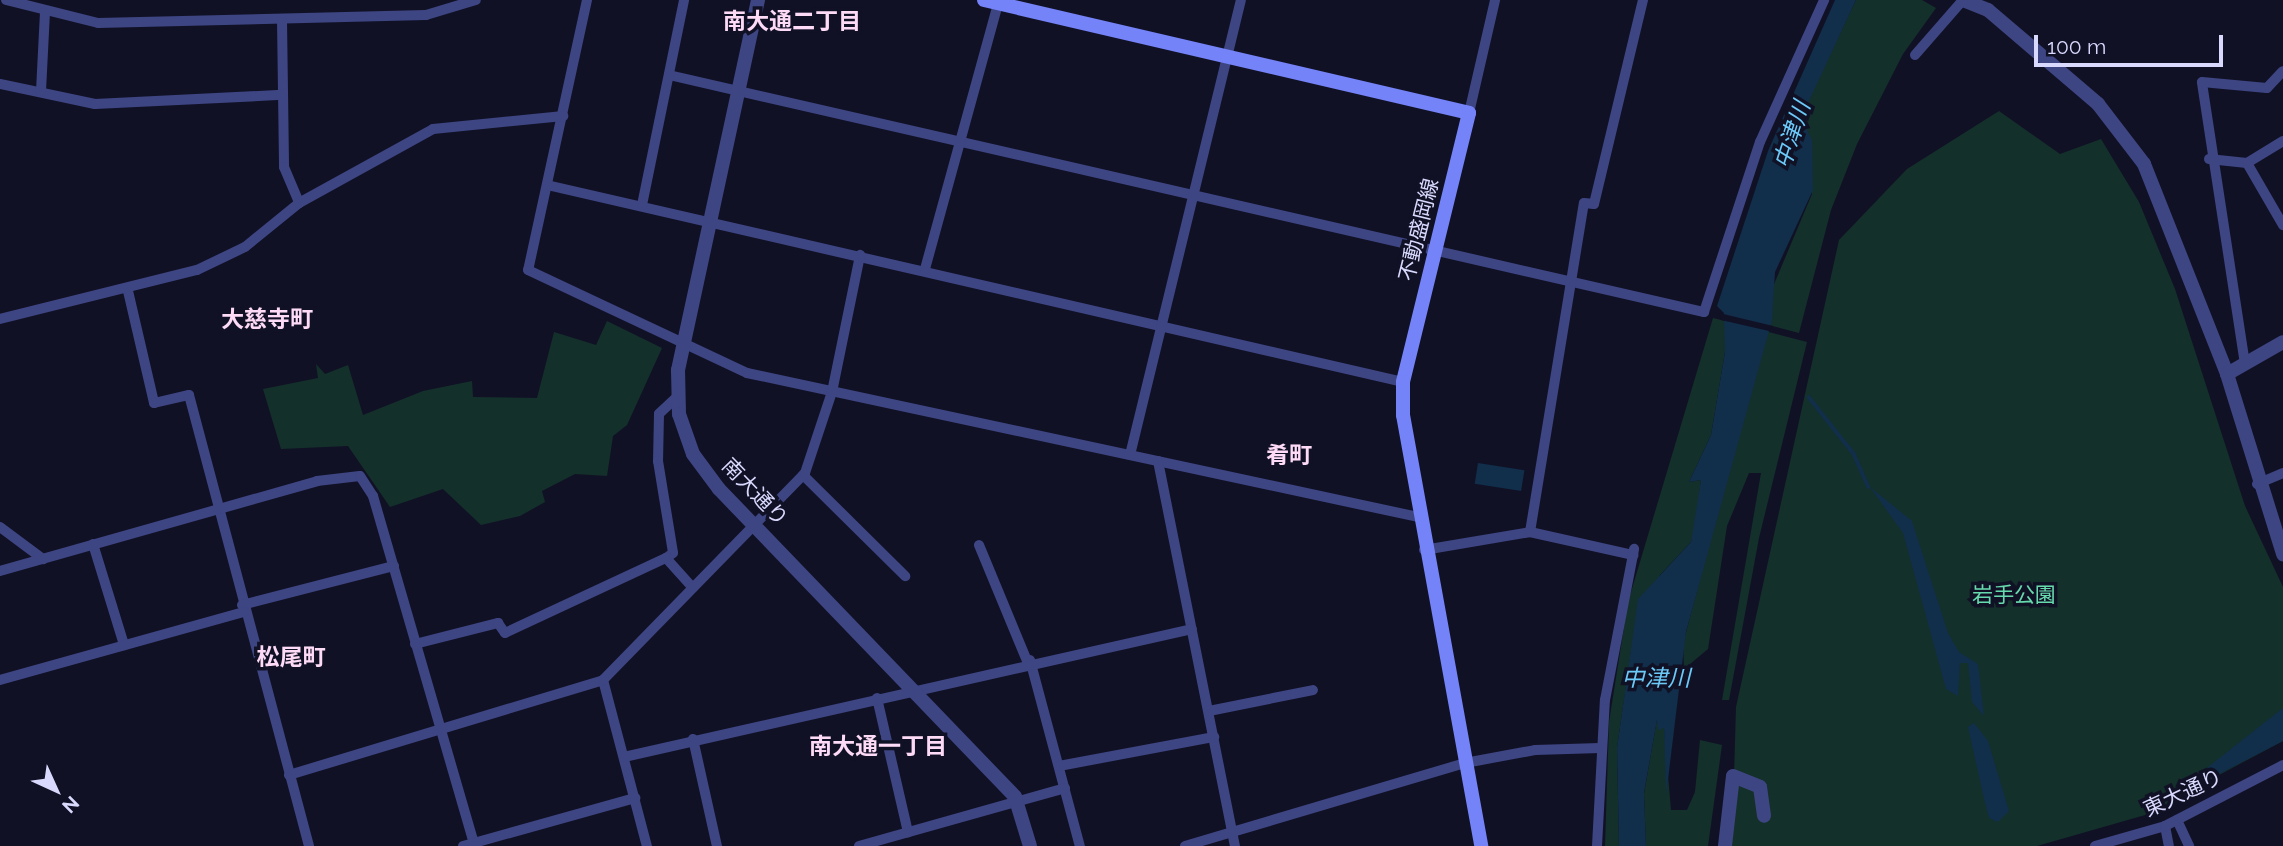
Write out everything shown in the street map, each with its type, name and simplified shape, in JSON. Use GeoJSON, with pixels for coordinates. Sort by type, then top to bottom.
{"type":"FeatureCollection","features":[{"type":"Feature","properties":{"kind":"main road"},"geometry":{"type":"LineString","coordinates":[[994,1],[1469,113]]}},
{"type":"Feature","properties":{"kind":"main road","name":"不動盛岡線"},"geometry":{"type":"LineString","coordinates":[[1469,113],[1403,382],[1418,517],[1480,846]]}},
{"type":"Feature","properties":{"kind":"street"},"geometry":{"type":"LineString","coordinates":[[6,0],[45,13],[98,23],[426,15],[476,0]]}},
{"type":"Feature","properties":{"kind":"street"},"geometry":{"type":"LineString","coordinates":[[587,0],[528,270],[747,373],[1418,517]]}},
{"type":"Feature","properties":{"kind":"street"},"geometry":{"type":"LineString","coordinates":[[642,205],[684,0]]}},
{"type":"Feature","properties":{"kind":"street","name":"南大通り"},"geometry":{"type":"LineString","coordinates":[[758,0],[685,346],[678,396],[694,454],[756,523],[915,688],[1016,801],[1030,846]]}},
{"type":"Feature","properties":{"kind":"street"},"geometry":{"type":"LineString","coordinates":[[1130,455],[1241,0]]}},
{"type":"Feature","properties":{"kind":"street"},"geometry":{"type":"LineString","coordinates":[[1469,113],[1495,0]]}},
{"type":"Feature","properties":{"kind":"street"},"geometry":{"type":"LineString","coordinates":[[1530,532],[1568,281],[1584,203],[1594,204],[1643,0]]}},
{"type":"Feature","properties":{"kind":"street"},"geometry":{"type":"LineString","coordinates":[[669,75],[1704,312],[1760,142],[1824,0]]}},
{"type":"Feature","properties":{"kind":"street"},"geometry":{"type":"LineString","coordinates":[[1916,55],[1963,0],[1988,10],[2118,126],[2152,181],[2227,374],[2257,484],[2283,554]]}},
{"type":"Feature","properties":{"kind":"street"},"geometry":{"type":"LineString","coordinates":[[925,268],[994,1]]}},
{"type":"Feature","properties":{"kind":"street"},"geometry":{"type":"LineString","coordinates":[[41,91],[45,13]]}},
{"type":"Feature","properties":{"kind":"street"},"geometry":{"type":"LineString","coordinates":[[282,20],[284,167],[299,202]]}},
{"type":"Feature","properties":{"kind":"street"},"geometry":{"type":"LineString","coordinates":[[2245,364],[2209,159],[2202,82],[2267,88],[2283,71]]}},
{"type":"Feature","properties":{"kind":"street"},"geometry":{"type":"LineString","coordinates":[[0,84],[95,104],[282,95]]}},
{"type":"Feature","properties":{"kind":"street"},"geometry":{"type":"LineString","coordinates":[[0,319],[128,291],[245,247],[299,202],[433,129],[563,116]]}},
{"type":"Feature","properties":{"kind":"street"},"geometry":{"type":"LineString","coordinates":[[2209,159],[2247,163],[2283,141]]}},
{"type":"Feature","properties":{"kind":"street"},"geometry":{"type":"LineString","coordinates":[[2247,163],[2283,225]]}},
{"type":"Feature","properties":{"kind":"street"},"geometry":{"type":"LineString","coordinates":[[547,184],[925,268],[1403,382]]}},
{"type":"Feature","properties":{"kind":"street"},"geometry":{"type":"LineString","coordinates":[[289,775],[603,680],[803,475],[832,392],[860,255]]}},
{"type":"Feature","properties":{"kind":"street"},"geometry":{"type":"LineString","coordinates":[[128,291],[154,403],[189,395],[243,608],[309,846]]}},
{"type":"Feature","properties":{"kind":"street"},"geometry":{"type":"LineString","coordinates":[[2227,374],[2283,342]]}},
{"type":"Feature","properties":{"kind":"street"},"geometry":{"type":"LineString","coordinates":[[415,644],[498,624],[505,633],[673,553],[657,431],[659,414],[678,396]]}},
{"type":"Feature","properties":{"kind":"street"},"geometry":{"type":"LineString","coordinates":[[1158,461],[1235,846]]}},
{"type":"Feature","properties":{"kind":"street"},"geometry":{"type":"LineString","coordinates":[[2257,484],[2283,473]]}},
{"type":"Feature","properties":{"kind":"street"},"geometry":{"type":"LineString","coordinates":[[803,475],[905,576]]}},
{"type":"Feature","properties":{"kind":"street"},"geometry":{"type":"LineString","coordinates":[[0,571],[217,508],[360,476],[373,496],[471,845],[635,798]]}},
{"type":"Feature","properties":{"kind":"street"},"geometry":{"type":"LineString","coordinates":[[0,527],[43,559]]}},
{"type":"Feature","properties":{"kind":"street"},"geometry":{"type":"LineString","coordinates":[[1424,550],[1530,532],[1633,552],[1611,656],[1600,748],[1597,846]]}},
{"type":"Feature","properties":{"kind":"street"},"geometry":{"type":"LineString","coordinates":[[93,544],[124,645]]}},
{"type":"Feature","properties":{"kind":"street"},"geometry":{"type":"LineString","coordinates":[[979,545],[1029,661],[1080,846]]}},
{"type":"Feature","properties":{"kind":"street"},"geometry":{"type":"LineString","coordinates":[[666,558],[693,587]]}},
{"type":"Feature","properties":{"kind":"street"},"geometry":{"type":"LineString","coordinates":[[0,680],[394,566]]}},
{"type":"Feature","properties":{"kind":"street"},"geometry":{"type":"LineString","coordinates":[[624,757],[1029,661],[1192,629]]}},
{"type":"Feature","properties":{"kind":"street"},"geometry":{"type":"LineString","coordinates":[[603,680],[647,846]]}},
{"type":"Feature","properties":{"kind":"street"},"geometry":{"type":"LineString","coordinates":[[1209,711],[1313,690]]}},
{"type":"Feature","properties":{"kind":"street"},"geometry":{"type":"LineString","coordinates":[[877,698],[908,832]]}},
{"type":"Feature","properties":{"kind":"street"},"geometry":{"type":"LineString","coordinates":[[1059,766],[1214,737]]}},
{"type":"Feature","properties":{"kind":"street"},"geometry":{"type":"LineString","coordinates":[[693,739],[716,846]]}},
{"type":"Feature","properties":{"kind":"street"},"geometry":{"type":"LineString","coordinates":[[1185,846],[1465,763],[1535,750],[1600,748]]}},
{"type":"Feature","properties":{"kind":"street","name":"東大通り"},"geometry":{"type":"LineString","coordinates":[[2095,846],[2118,843],[2165,826],[2283,765]]}},
{"type":"Feature","properties":{"kind":"street"},"geometry":{"type":"LineString","coordinates":[[1725,846],[1733,776],[1760,787],[1764,816]]}},
{"type":"Feature","properties":{"kind":"street"},"geometry":{"type":"LineString","coordinates":[[859,846],[1065,788]]}},
{"type":"Feature","properties":{"kind":"street"},"geometry":{"type":"LineString","coordinates":[[2178,820],[2189,846]]}},
{"type":"Feature","properties":{"kind":"street"},"geometry":{"type":"LineString","coordinates":[[2165,826],[2169,846]]}},
{"type":"Feature","properties":{"kind":"green space"},"geometry":{"type":"Polygon","coordinates":[[[1856,0],[1922,0],[1936,8],[1903,54],[1857,144],[1831,210],[1799,333],[1769,325],[1772,289],[1812,194],[1802,113],[1856,0]]]}},
{"type":"Feature","properties":{"kind":"green space","name":"岩手公園"},"geometry":{"type":"Polygon","coordinates":[[[1999,111],[2060,154],[2101,139],[2139,202],[2175,289],[2245,506],[2283,587],[2283,741],[2172,800],[2173,807],[2037,846],[1732,846],[1736,707],[1839,240],[1907,169],[1999,111]]]}},
{"type":"Feature","properties":{"kind":"green space"},"geometry":{"type":"Polygon","coordinates":[[[1713,318],[1725,321],[1725,352],[1711,435],[1689,482],[1701,480],[1695,528],[1691,542],[1660,575],[1631,652],[1617,748],[1619,846],[1605,846],[1609,722],[1628,602],[1713,318]]]}},
{"type":"Feature","properties":{"kind":"green space"},"geometry":{"type":"Polygon","coordinates":[[[607,321],[662,348],[627,425],[613,436],[607,476],[575,474],[542,491],[545,502],[520,516],[481,525],[443,489],[390,507],[348,446],[281,449],[263,389],[318,378],[316,364],[325,374],[348,365],[363,415],[423,391],[472,381],[473,397],[537,398],[554,332],[596,345],[607,321]]]}},
{"type":"Feature","properties":{"kind":"green space"},"geometry":{"type":"Polygon","coordinates":[[[1765,331],[1807,342],[1759,538],[1729,700],[1722,700],[1761,473],[1749,473],[1727,526],[1708,649],[1684,669],[1683,644],[1765,331]]]}},
{"type":"Feature","properties":{"kind":"green space"},"geometry":{"type":"Polygon","coordinates":[[[1657,719],[1664,728],[1671,810],[1687,810],[1695,792],[1700,740],[1722,745],[1708,846],[1646,846],[1644,794],[1657,719]]]}},
{"type":"Feature","properties":{"kind":"water","name":"中津川"},"geometry":{"type":"Polygon","coordinates":[[[1835,0],[1856,0],[1801,118],[1812,140],[1813,190],[1775,272],[1772,320],[1686,632],[1666,796],[1664,728],[1658,730],[1657,720],[1644,793],[1646,846],[1619,846],[1617,748],[1638,599],[1691,542],[1701,480],[1689,482],[1711,435],[1725,352],[1724,313],[1717,306],[1768,151],[1835,0]]]}},
{"type":"Feature","properties":{"kind":"water"},"geometry":{"type":"Polygon","coordinates":[[[1478,463],[1524,470],[1521,491],[1475,484],[1478,463]]]}},
{"type":"Feature","properties":{"kind":"water"},"geometry":{"type":"Polygon","coordinates":[[[1870,487],[1912,521],[1948,633],[1959,652],[1978,664],[1984,716],[1972,702],[1968,663],[1960,663],[1958,696],[1946,689],[1903,533],[1870,487]]]}},
{"type":"Feature","properties":{"kind":"water"},"geometry":{"type":"Polygon","coordinates":[[[2283,708],[2283,741],[2194,787],[2208,767],[2283,708]]]}},
{"type":"Feature","properties":{"kind":"water"},"geometry":{"type":"Polygon","coordinates":[[[1974,723],[1988,741],[2009,811],[1998,822],[1989,818],[1984,799],[1968,727],[1974,723]]]}},
{"type":"Feature","properties":{"kind":"pier"},"geometry":{"type":"Polygon","coordinates":[[[1719,313],[1773,326],[1769,331],[1721,320],[1719,313]]]}},
{"type":"Feature","properties":{"kind":"waterway"},"geometry":{"type":"LineString","coordinates":[[1809,397],[1854,454],[1869,487]]}},
{"type":"Feature","properties":{"kind":"district","name":"南大通二丁目"},"geometry":{"type":"Point","coordinates":[792,21]}},
{"type":"Feature","properties":{"kind":"district","name":"大慈寺町"},"geometry":{"type":"Point","coordinates":[267,319]}},
{"type":"Feature","properties":{"kind":"district","name":"肴町"},"geometry":{"type":"Point","coordinates":[1289,455]}},
{"type":"Feature","properties":{"kind":"district","name":"松尾町"},"geometry":{"type":"Point","coordinates":[291,657]}},
{"type":"Feature","properties":{"kind":"district","name":"南大通一丁目"},"geometry":{"type":"Point","coordinates":[878,746]}}]}
